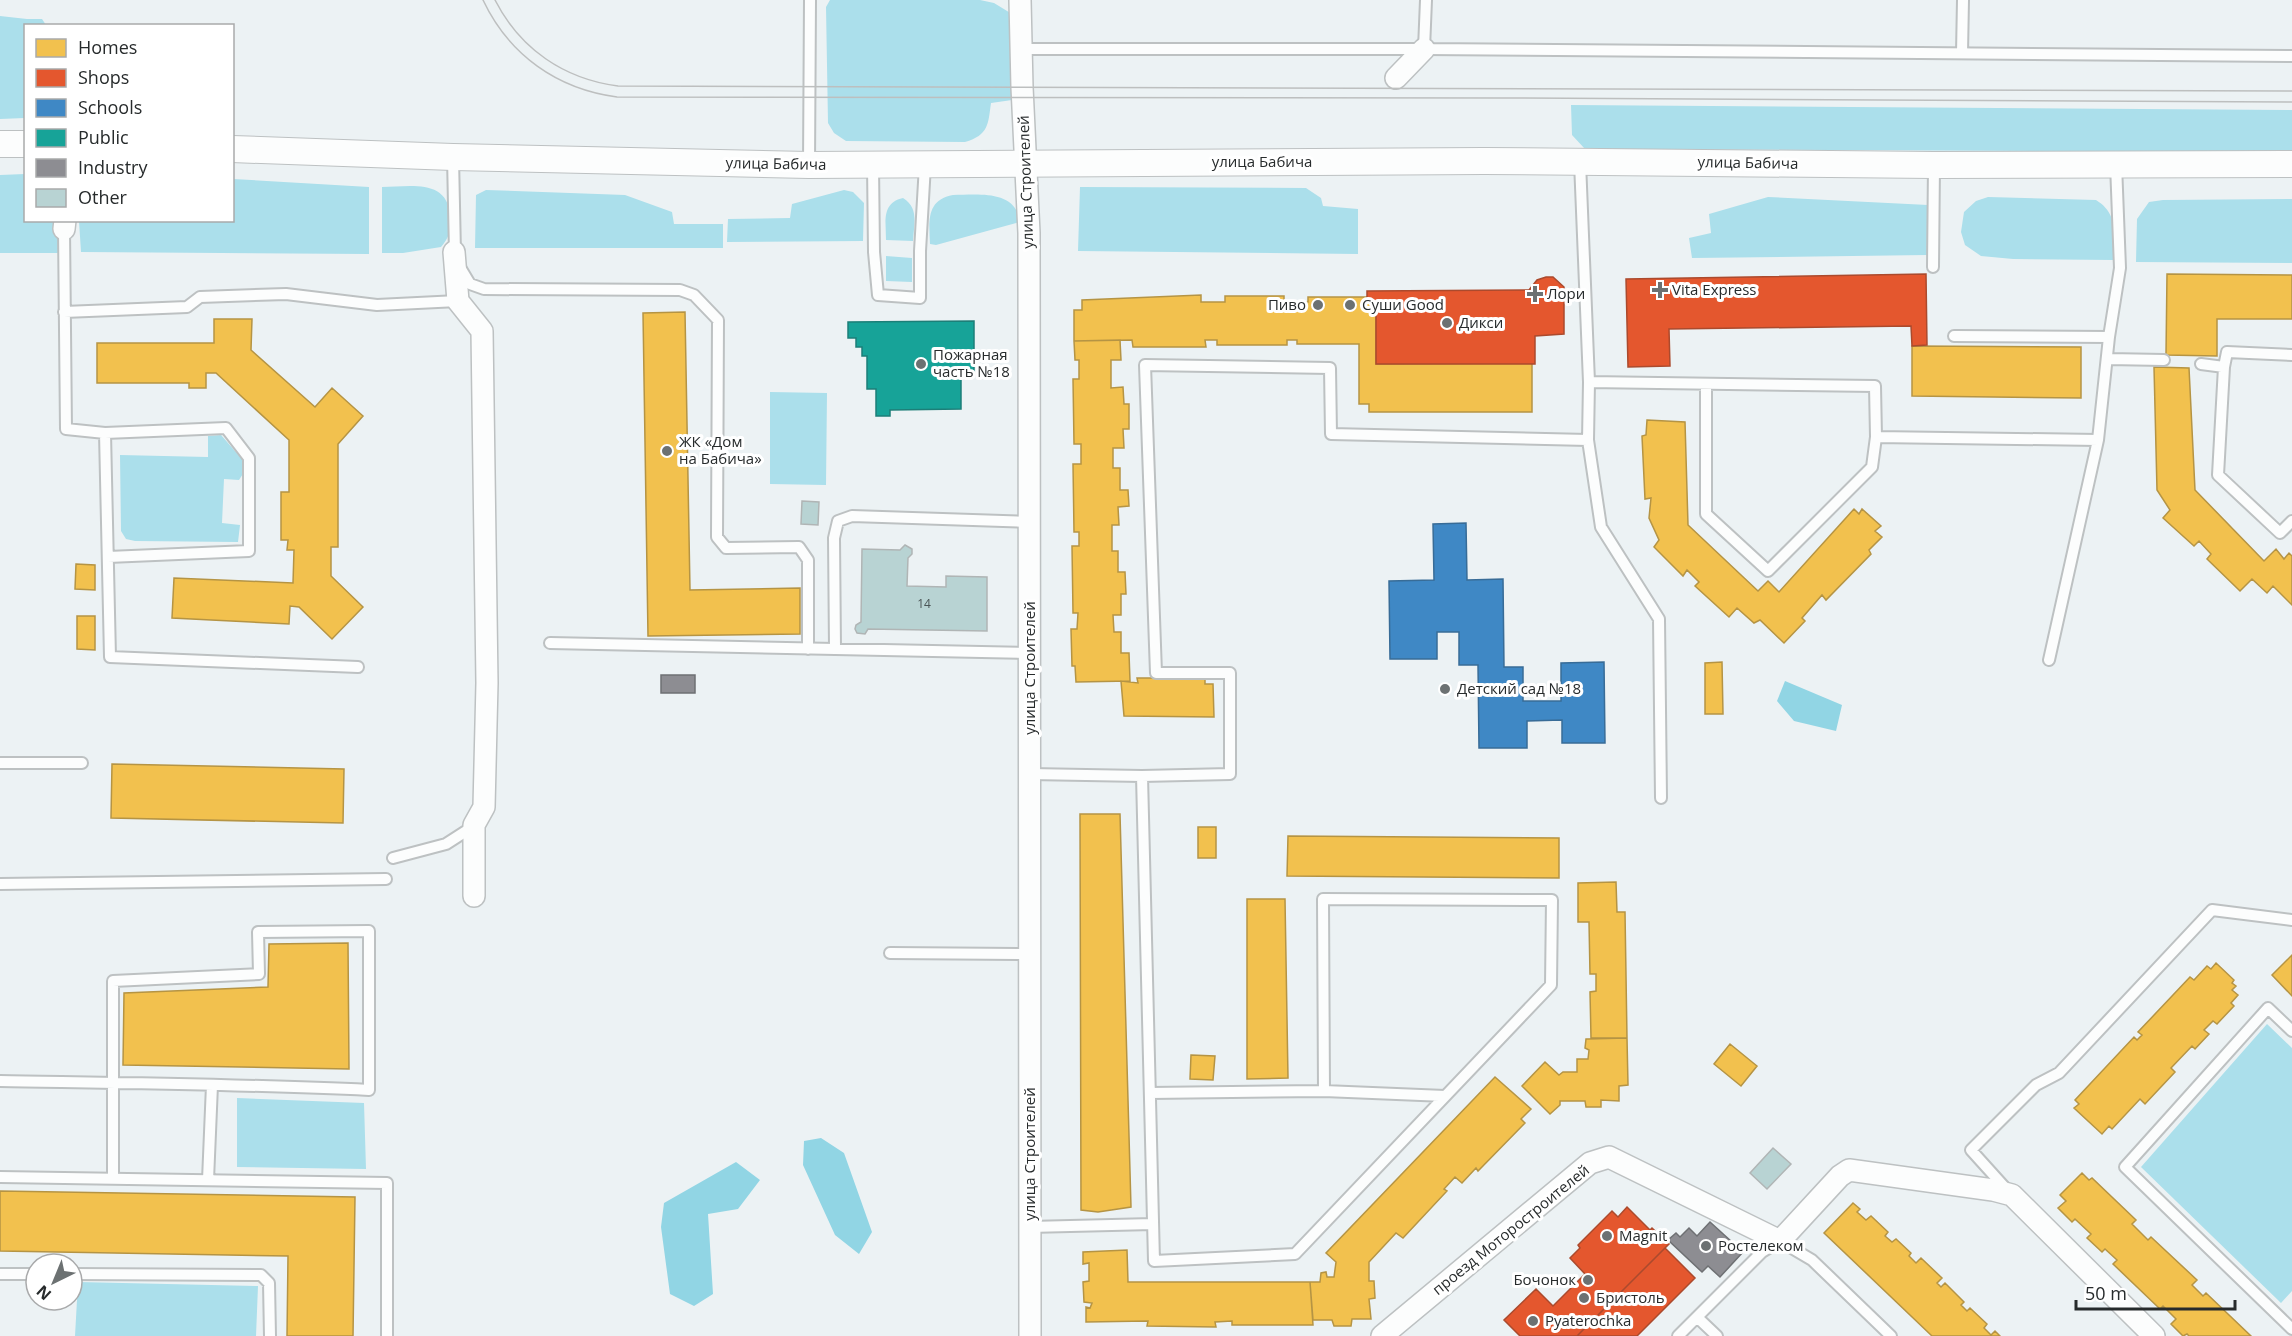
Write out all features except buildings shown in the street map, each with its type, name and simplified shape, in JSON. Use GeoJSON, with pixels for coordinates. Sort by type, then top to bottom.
{"type":"FeatureCollection","features":[{"type":"Feature","properties":{"kind":"street","name":"улица Строителей"},"geometry":{"type":"LineString","coordinates":[[1020,0],[1029,223],[1030,1336]]}},
{"type":"Feature","properties":{"kind":"street"},"geometry":{"type":"LineString","coordinates":[[1396,78],[1424,49]]}},
{"type":"Feature","properties":{"kind":"street"},"geometry":{"type":"LineString","coordinates":[[0,144],[24,144]]}},
{"type":"Feature","properties":{"kind":"street","name":"улица Бабича"},"geometry":{"type":"LineString","coordinates":[[234,149],[453,157],[809,165],[1580,161],[1934,165],[2292,164]]}},
{"type":"Feature","properties":{"kind":"street"},"geometry":{"type":"LineString","coordinates":[[454,252],[458,301],[482,332],[486,694],[484,807],[474,825],[474,896]]}},
{"type":"Feature","properties":{"kind":"street","name":"проезд Моторостроителей"},"geometry":{"type":"LineString","coordinates":[[1382,1336],[1590,1163],[1609,1157],[1780,1241]]}},
{"type":"Feature","properties":{"kind":"street"},"geometry":{"type":"LineString","coordinates":[[1780,1241],[1840,1176],[1849,1170],[1993,1190],[2012,1196],[2154,1336]]}},
{"type":"Feature","properties":{"kind":"lane"},"geometry":{"type":"LineString","coordinates":[[809,165],[810,0]]}},
{"type":"Feature","properties":{"kind":"lane"},"geometry":{"type":"LineString","coordinates":[[1424,49],[1426,0]]}},
{"type":"Feature","properties":{"kind":"lane"},"geometry":{"type":"LineString","coordinates":[[1962,53],[1963,0]]}},
{"type":"Feature","properties":{"kind":"lane"},"geometry":{"type":"LineString","coordinates":[[1021,49],[1424,49],[2292,56]]}},
{"type":"Feature","properties":{"kind":"lane"},"geometry":{"type":"LineString","coordinates":[[453,157],[454,252],[470,284],[484,289],[680,290],[694,295],[718,320],[717,537],[726,548],[799,547],[808,560],[808,649]]}},
{"type":"Feature","properties":{"kind":"lane"},"geometry":{"type":"LineString","coordinates":[[1580,161],[1589,382],[1588,440],[1601,527],[1659,619],[1661,798]]}},
{"type":"Feature","properties":{"kind":"lane"},"geometry":{"type":"LineString","coordinates":[[2049,660],[2098,440],[2109,337],[2120,268],[2116,164]]}},
{"type":"Feature","properties":{"kind":"lane"},"geometry":{"type":"LineString","coordinates":[[873,165],[874,252],[878,296],[920,298],[925,165]]}},
{"type":"Feature","properties":{"kind":"lane"},"geometry":{"type":"LineString","coordinates":[[1933,267],[1934,165]]}},
{"type":"Feature","properties":{"kind":"lane"},"geometry":{"type":"LineString","coordinates":[[64,225],[66,429],[105,433],[226,428],[249,458],[249,551],[108,557]]}},
{"type":"Feature","properties":{"kind":"lane"},"geometry":{"type":"LineString","coordinates":[[64,312],[187,307],[200,297],[286,294],[377,305],[458,301]]}},
{"type":"Feature","properties":{"kind":"lane"},"geometry":{"type":"LineString","coordinates":[[1954,336],[2109,337]]}},
{"type":"Feature","properties":{"kind":"lane"},"geometry":{"type":"LineString","coordinates":[[2292,355],[2227,352],[2224,367],[2218,475],[2280,533],[2292,521]]}},
{"type":"Feature","properties":{"kind":"lane"},"geometry":{"type":"LineString","coordinates":[[2108,359],[2164,360]]}},
{"type":"Feature","properties":{"kind":"lane"},"geometry":{"type":"LineString","coordinates":[[2201,364],[2224,367]]}},
{"type":"Feature","properties":{"kind":"lane"},"geometry":{"type":"LineString","coordinates":[[1030,774],[1142,776],[1230,774],[1230,673],[1156,673],[1145,365],[1330,368],[1331,434],[1588,440]]}},
{"type":"Feature","properties":{"kind":"lane"},"geometry":{"type":"LineString","coordinates":[[1589,382],[1875,386],[1876,437],[1872,467],[1768,571],[1706,514],[1706,384]]}},
{"type":"Feature","properties":{"kind":"lane"},"geometry":{"type":"LineString","coordinates":[[105,433],[110,657],[358,667]]}},
{"type":"Feature","properties":{"kind":"lane"},"geometry":{"type":"LineString","coordinates":[[1876,437],[2098,440]]}},
{"type":"Feature","properties":{"kind":"lane"},"geometry":{"type":"LineString","coordinates":[[835,648],[834,538],[838,521],[852,516],[1030,522]]}},
{"type":"Feature","properties":{"kind":"lane"},"geometry":{"type":"LineString","coordinates":[[550,643],[1030,653]]}},
{"type":"Feature","properties":{"kind":"lane"},"geometry":{"type":"LineString","coordinates":[[0,763],[82,763]]}},
{"type":"Feature","properties":{"kind":"lane"},"geometry":{"type":"LineString","coordinates":[[1142,776],[1154,1261],[1295,1254],[1551,985],[1552,900],[1323,900],[1324,1091]]}},
{"type":"Feature","properties":{"kind":"lane"},"geometry":{"type":"LineString","coordinates":[[393,858],[446,844],[474,825]]}},
{"type":"Feature","properties":{"kind":"lane"},"geometry":{"type":"LineString","coordinates":[[0,884],[386,879]]}},
{"type":"Feature","properties":{"kind":"lane"},"geometry":{"type":"LineString","coordinates":[[2012,1196],[1971,1150],[2036,1085],[2059,1073],[2212,910],[2292,920]]}},
{"type":"Feature","properties":{"kind":"lane"},"geometry":{"type":"LineString","coordinates":[[0,1081],[111,1083],[212,1085],[369,1090],[369,931],[258,932],[259,974],[113,981],[111,1083],[112,1179]]}},
{"type":"Feature","properties":{"kind":"lane"},"geometry":{"type":"LineString","coordinates":[[890,953],[1030,954]]}},
{"type":"Feature","properties":{"kind":"lane"},"geometry":{"type":"LineString","coordinates":[[2292,1031],[2268,1008],[2125,1167],[2292,1329]]}},
{"type":"Feature","properties":{"kind":"lane"},"geometry":{"type":"LineString","coordinates":[[208,1180],[212,1085]]}},
{"type":"Feature","properties":{"kind":"lane"},"geometry":{"type":"LineString","coordinates":[[1150,1093],[1324,1091],[1445,1096]]}},
{"type":"Feature","properties":{"kind":"lane"},"geometry":{"type":"LineString","coordinates":[[0,1177],[387,1183],[387,1336]]}},
{"type":"Feature","properties":{"kind":"lane"},"geometry":{"type":"LineString","coordinates":[[1029,1227],[1153,1224]]}},
{"type":"Feature","properties":{"kind":"lane"},"geometry":{"type":"LineString","coordinates":[[1678,1336],[1762,1252],[1780,1241],[1812,1260],[1891,1336]]}},
{"type":"Feature","properties":{"kind":"lane"},"geometry":{"type":"LineString","coordinates":[[0,1274],[24,1274]]}},
{"type":"Feature","properties":{"kind":"lane"},"geometry":{"type":"LineString","coordinates":[[84,1274],[261,1275],[269,1283],[270,1336]]}},
{"type":"Feature","properties":{"kind":"lane"},"geometry":{"type":"LineString","coordinates":[[1697,1317],[1717,1336]]}},
{"type":"Feature","properties":{"kind":"shaded area"},"geometry":{"type":"Polygon","coordinates":[[[830,0],[980,0],[994,3],[1012,14],[1012,100],[991,103],[986,128],[979,136],[965,142],[846,141],[834,133],[828,123],[826,7],[830,0]]]}},
{"type":"Feature","properties":{"kind":"shaded area"},"geometry":{"type":"Polygon","coordinates":[[[0,16],[42,19],[45,24],[24,24],[24,118],[0,119],[0,16]]]}},
{"type":"Feature","properties":{"kind":"shaded area"},"geometry":{"type":"Polygon","coordinates":[[[1571,105],[2292,110],[2292,152],[1585,149],[1572,135],[1571,105]]]}},
{"type":"Feature","properties":{"kind":"shaded area"},"geometry":{"type":"Polygon","coordinates":[[[24,174],[24,222],[58,222],[58,253],[0,253],[0,175],[24,174]]]}},
{"type":"Feature","properties":{"kind":"shaded area"},"geometry":{"type":"Polygon","coordinates":[[[234,179],[369,187],[369,254],[81,252],[79,222],[234,222],[234,179]]]}},
{"type":"Feature","properties":{"kind":"shaded area"},"geometry":{"type":"Polygon","coordinates":[[[382,187],[425,187],[442,195],[448,204],[450,225],[448,236],[441,247],[403,253],[382,253],[382,187]]]}},
{"type":"Feature","properties":{"kind":"shaded area"},"geometry":{"type":"Polygon","coordinates":[[[1080,187],[1306,188],[1321,198],[1323,206],[1358,209],[1358,254],[1078,251],[1080,187]]]}},
{"type":"Feature","properties":{"kind":"shaded area"},"geometry":{"type":"Polygon","coordinates":[[[486,190],[625,195],[672,212],[674,224],[723,224],[723,248],[475,248],[476,195],[486,190]]]}},
{"type":"Feature","properties":{"kind":"shaded area"},"geometry":{"type":"Polygon","coordinates":[[[844,190],[853,192],[864,203],[863,241],[727,242],[728,219],[790,218],[792,204],[844,190]]]}},
{"type":"Feature","properties":{"kind":"shaded area"},"geometry":{"type":"Polygon","coordinates":[[[953,195],[984,195],[1003,199],[1017,211],[1020,222],[936,245],[930,244],[931,213],[938,202],[953,195]]]}},
{"type":"Feature","properties":{"kind":"shaded area"},"geometry":{"type":"Polygon","coordinates":[[[1768,197],[1928,205],[1927,255],[1692,258],[1689,238],[1711,233],[1709,214],[1768,197]]]}},
{"type":"Feature","properties":{"kind":"shaded area"},"geometry":{"type":"Polygon","coordinates":[[[1988,197],[2096,200],[2104,206],[2112,219],[2114,260],[2013,259],[1981,256],[1965,245],[1961,232],[1964,212],[1976,201],[1988,197]]]}},
{"type":"Feature","properties":{"kind":"shaded area"},"geometry":{"type":"Polygon","coordinates":[[[903,198],[913,211],[913,241],[886,240],[888,209],[891,204],[903,198]]]}},
{"type":"Feature","properties":{"kind":"shaded area"},"geometry":{"type":"Polygon","coordinates":[[[2292,199],[2292,263],[2136,262],[2137,219],[2149,202],[2292,199]]]}},
{"type":"Feature","properties":{"kind":"shaded area"},"geometry":{"type":"Polygon","coordinates":[[[886,256],[912,258],[912,282],[886,281],[886,256]]]}},
{"type":"Feature","properties":{"kind":"shaded area"},"geometry":{"type":"Polygon","coordinates":[[[770,392],[827,393],[826,485],[770,484],[770,392]]]}},
{"type":"Feature","properties":{"kind":"shaded area"},"geometry":{"type":"Polygon","coordinates":[[[221,435],[248,466],[239,480],[224,479],[222,523],[240,525],[238,542],[126,539],[121,531],[120,455],[208,457],[208,436],[221,435]]]}},
{"type":"Feature","properties":{"kind":"shaded area"},"geometry":{"type":"Polygon","coordinates":[[[1785,681],[1842,705],[1836,731],[1794,721],[1777,701],[1785,681]]]}},
{"type":"Feature","properties":{"kind":"shaded area"},"geometry":{"type":"Polygon","coordinates":[[[2267,1024],[2292,1048],[2292,1291],[2281,1303],[2141,1167],[2267,1024]]]}},
{"type":"Feature","properties":{"kind":"shaded area"},"geometry":{"type":"Polygon","coordinates":[[[237,1098],[364,1103],[366,1169],[237,1167],[237,1098]]]}},
{"type":"Feature","properties":{"kind":"shaded area"},"geometry":{"type":"Polygon","coordinates":[[[821,1138],[844,1153],[872,1232],[859,1254],[835,1235],[803,1165],[804,1141],[821,1138]]]}},
{"type":"Feature","properties":{"kind":"shaded area"},"geometry":{"type":"Polygon","coordinates":[[[736,1162],[760,1180],[738,1209],[708,1214],[713,1294],[694,1306],[670,1294],[661,1227],[664,1203],[736,1162]]]}},
{"type":"Feature","properties":{"kind":"shaded area"},"geometry":{"type":"Polygon","coordinates":[[[84,1282],[258,1286],[256,1336],[75,1336],[76,1312],[84,1312],[84,1282]]]}},
{"type":"Feature","properties":{"kind":"tram line"},"geometry":{"type":"LineString","coordinates":[[483,0],[506,37],[537,66],[574,86],[617,97],[2292,102]]}},
{"type":"Feature","properties":{"kind":"tram line"},"geometry":{"type":"LineString","coordinates":[[495,0],[517,33],[546,59],[580,76],[618,86],[2292,91]]}},
{"type":"Feature","properties":{"kind":"place","name":"Vita Express"},"geometry":{"type":"Point","coordinates":[1660,290]}},
{"type":"Feature","properties":{"kind":"place","name":"Лори"},"geometry":{"type":"Point","coordinates":[1535,294]}},
{"type":"Feature","properties":{"kind":"place","name":"Пиво"},"geometry":{"type":"Point","coordinates":[1318,305]}},
{"type":"Feature","properties":{"kind":"place","name":"Суши Good"},"geometry":{"type":"Point","coordinates":[1350,305]}},
{"type":"Feature","properties":{"kind":"place","name":"Дикси"},"geometry":{"type":"Point","coordinates":[1447,323]}},
{"type":"Feature","properties":{"kind":"place","name":"Пожарная часть №18"},"geometry":{"type":"Point","coordinates":[921,364]}},
{"type":"Feature","properties":{"kind":"place","name":"ЖК «Дом на Бабича»"},"geometry":{"type":"Point","coordinates":[667,451]}},
{"type":"Feature","properties":{"kind":"place","name":"Детский сад №18"},"geometry":{"type":"Point","coordinates":[1445,689]}},
{"type":"Feature","properties":{"kind":"place","name":"Magnit"},"geometry":{"type":"Point","coordinates":[1607,1236]}},
{"type":"Feature","properties":{"kind":"place","name":"Ростелеком"},"geometry":{"type":"Point","coordinates":[1706,1246]}},
{"type":"Feature","properties":{"kind":"place","name":"Бочонок"},"geometry":{"type":"Point","coordinates":[1588,1280]}},
{"type":"Feature","properties":{"kind":"place","name":"Бристоль"},"geometry":{"type":"Point","coordinates":[1584,1298]}},
{"type":"Feature","properties":{"kind":"place","name":"Pyaterochka"},"geometry":{"type":"Point","coordinates":[1533,1321]}}]}
